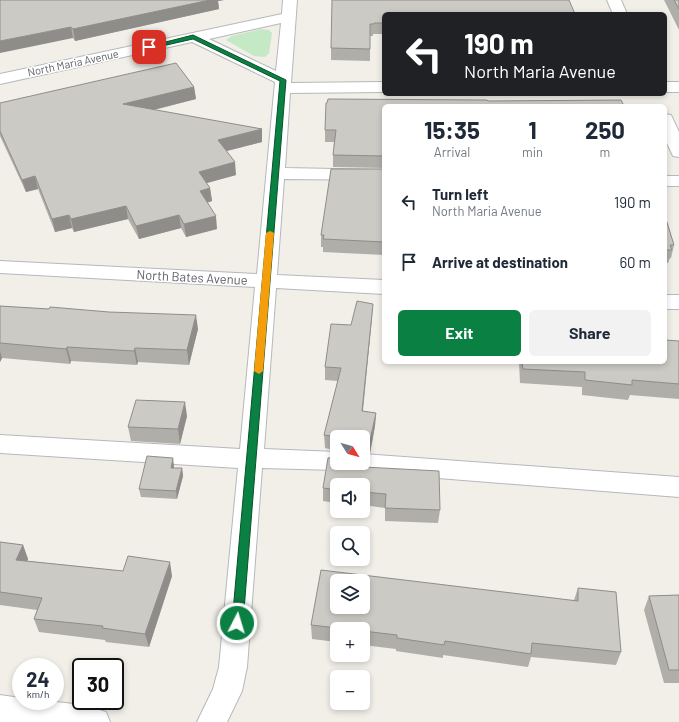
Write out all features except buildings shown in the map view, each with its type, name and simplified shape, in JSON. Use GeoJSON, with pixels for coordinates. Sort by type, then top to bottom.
{"type":"FeatureCollection","features":[{"type":"Feature","properties":{"kind":"street"},"geometry":{"type":"LineString","coordinates":[[614,0],[619,12]]}},
{"type":"Feature","properties":{"kind":"street"},"geometry":{"type":"LineString","coordinates":[[212,722],[225,696],[232,674],[252,458],[265,280],[290,9]]}},
{"type":"Feature","properties":{"kind":"street","name":"North Maria Avenue"},"geometry":{"type":"LineString","coordinates":[[0,79],[193,37],[290,9]]}},
{"type":"Feature","properties":{"kind":"street"},"geometry":{"type":"LineString","coordinates":[[193,37],[283,84],[382,87]]}},
{"type":"Feature","properties":{"kind":"street"},"geometry":{"type":"LineString","coordinates":[[667,91],[679,87]]}},
{"type":"Feature","properties":{"kind":"street"},"geometry":{"type":"LineString","coordinates":[[667,124],[679,152]]}},
{"type":"Feature","properties":{"kind":"street"},"geometry":{"type":"LineString","coordinates":[[276,173],[382,175]]}},
{"type":"Feature","properties":{"kind":"street"},"geometry":{"type":"LineString","coordinates":[[667,181],[679,181]]}},
{"type":"Feature","properties":{"kind":"street","name":"North Bates Avenue"},"geometry":{"type":"LineString","coordinates":[[0,267],[382,286]]}},
{"type":"Feature","properties":{"kind":"street"},"geometry":{"type":"LineString","coordinates":[[667,302],[679,302]]}},
{"type":"Feature","properties":{"kind":"street"},"geometry":{"type":"LineString","coordinates":[[0,444],[210,458],[330,461]]}},
{"type":"Feature","properties":{"kind":"street"},"geometry":{"type":"LineString","coordinates":[[370,464],[679,487]]}},
{"type":"Feature","properties":{"kind":"street"},"geometry":{"type":"LineString","coordinates":[[0,709],[79,721]]}},
{"type":"Feature","properties":{"kind":"green space"},"geometry":{"type":"Polygon","coordinates":[[[261,29],[269,30],[272,33],[269,53],[265,57],[254,56],[226,40],[232,36],[261,29]]]}},
{"type":"Feature","properties":{"kind":"slow traffic"},"geometry":{"type":"LineString","coordinates":[[259,371],[265,280],[270,233]]}},
{"type":"Feature","properties":{"kind":"route"},"geometry":{"type":"LineString","coordinates":[[149,47],[193,37],[283,80],[237,623]]}}]}
